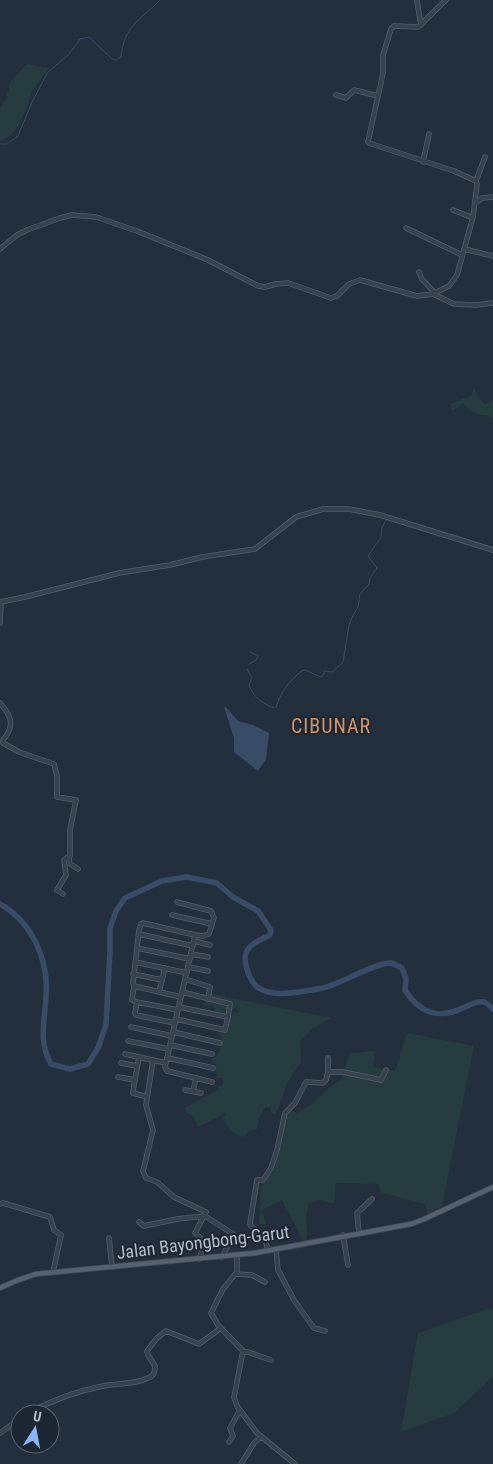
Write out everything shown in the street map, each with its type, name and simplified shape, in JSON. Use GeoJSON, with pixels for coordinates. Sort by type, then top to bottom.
{"type":"FeatureCollection","features":[{"type":"Feature","properties":{"kind":"main road","name":"Jalan Bayongbong-Garut"},"geometry":{"type":"LineString","coordinates":[[0,1288],[26,1277],[53,1272],[222,1257],[268,1251],[359,1233],[422,1220],[493,1187]]}},
{"type":"Feature","properties":{"kind":"street"},"geometry":{"type":"LineString","coordinates":[[446,0],[416,28],[392,27],[383,55],[383,73],[368,142],[454,171],[476,181]]}},
{"type":"Feature","properties":{"kind":"street"},"geometry":{"type":"LineString","coordinates":[[416,2],[421,25]]}},
{"type":"Feature","properties":{"kind":"street"},"geometry":{"type":"LineString","coordinates":[[336,95],[346,98],[354,90],[378,96]]}},
{"type":"Feature","properties":{"kind":"street"},"geometry":{"type":"LineString","coordinates":[[423,162],[429,134]]}},
{"type":"Feature","properties":{"kind":"street"},"geometry":{"type":"LineString","coordinates":[[0,249],[17,236],[42,224],[72,215],[84,215],[96,217],[137,231],[208,260],[262,287],[288,283],[331,298],[349,284],[360,280],[417,296],[434,293],[453,282],[473,218],[476,181],[485,157]]}},
{"type":"Feature","properties":{"kind":"street"},"geometry":{"type":"LineString","coordinates":[[475,203],[482,198],[493,197]]}},
{"type":"Feature","properties":{"kind":"street"},"geometry":{"type":"LineString","coordinates":[[453,210],[473,218]]}},
{"type":"Feature","properties":{"kind":"street"},"geometry":{"type":"LineString","coordinates":[[406,228],[462,255]]}},
{"type":"Feature","properties":{"kind":"street"},"geometry":{"type":"LineString","coordinates":[[464,249],[493,256]]}},
{"type":"Feature","properties":{"kind":"street"},"geometry":{"type":"LineString","coordinates":[[419,272],[422,279],[434,293],[450,303],[461,305],[493,303]]}},
{"type":"Feature","properties":{"kind":"street"},"geometry":{"type":"LineString","coordinates":[[0,620],[0,602],[25,598],[119,573],[255,549],[296,517],[314,511],[334,508],[349,509],[387,517],[493,550]]}},
{"type":"Feature","properties":{"kind":"street"},"geometry":{"type":"LineString","coordinates":[[0,704],[8,712],[11,724],[3,742],[19,752],[54,764],[57,797],[76,799],[70,830],[69,863],[78,869]]}},
{"type":"Feature","properties":{"kind":"street"},"geometry":{"type":"LineString","coordinates":[[63,894],[57,890],[66,875],[64,860],[70,857]]}},
{"type":"Feature","properties":{"kind":"street"},"geometry":{"type":"LineString","coordinates":[[178,902],[211,911],[214,918],[207,935],[195,935],[141,924],[133,974],[132,1000],[228,1017]]}},
{"type":"Feature","properties":{"kind":"street"},"geometry":{"type":"LineString","coordinates":[[172,915],[212,924]]}},
{"type":"Feature","properties":{"kind":"street"},"geometry":{"type":"LineString","coordinates":[[139,934],[193,944],[210,945]]}},
{"type":"Feature","properties":{"kind":"street"},"geometry":{"type":"LineString","coordinates":[[195,935],[165,1067],[167,1071],[212,1082]]}},
{"type":"Feature","properties":{"kind":"street"},"geometry":{"type":"LineString","coordinates":[[138,948],[208,957]]}},
{"type":"Feature","properties":{"kind":"street"},"geometry":{"type":"LineString","coordinates":[[135,962],[187,973]]}},
{"type":"Feature","properties":{"kind":"street"},"geometry":{"type":"LineString","coordinates":[[159,992],[165,968]]}},
{"type":"Feature","properties":{"kind":"street"},"geometry":{"type":"LineString","coordinates":[[188,968],[208,971]]}},
{"type":"Feature","properties":{"kind":"street"},"geometry":{"type":"LineString","coordinates":[[133,974],[162,980]]}},
{"type":"Feature","properties":{"kind":"street"},"geometry":{"type":"LineString","coordinates":[[185,979],[208,985],[210,987],[208,999]]}},
{"type":"Feature","properties":{"kind":"street"},"geometry":{"type":"LineString","coordinates":[[134,986],[181,997]]}},
{"type":"Feature","properties":{"kind":"street"},"geometry":{"type":"LineString","coordinates":[[138,1002],[136,1015],[225,1030],[230,1004],[182,992]]}},
{"type":"Feature","properties":{"kind":"street"},"geometry":{"type":"LineString","coordinates":[[132,1027],[220,1043]]}},
{"type":"Feature","properties":{"kind":"street"},"geometry":{"type":"LineString","coordinates":[[128,1041],[212,1054]]}},
{"type":"Feature","properties":{"kind":"street"},"geometry":{"type":"LineString","coordinates":[[124,1054],[166,1063]]}},
{"type":"Feature","properties":{"kind":"street"},"geometry":{"type":"LineString","coordinates":[[139,1057],[133,1093],[147,1096]]}},
{"type":"Feature","properties":{"kind":"street"},"geometry":{"type":"LineString","coordinates":[[168,1058],[214,1068]]}},
{"type":"Feature","properties":{"kind":"street"},"geometry":{"type":"LineString","coordinates":[[268,1251],[265,1238],[250,1225],[257,1180],[263,1180],[271,1168],[286,1110],[295,1103],[306,1082],[322,1083],[326,1080],[328,1058]]}},
{"type":"Feature","properties":{"kind":"street"},"geometry":{"type":"LineString","coordinates":[[153,1060],[146,1105],[153,1130],[143,1171],[146,1178],[156,1182],[174,1197],[206,1212],[195,1233],[205,1242],[199,1259]]}},
{"type":"Feature","properties":{"kind":"street"},"geometry":{"type":"LineString","coordinates":[[121,1063],[137,1066]]}},
{"type":"Feature","properties":{"kind":"street"},"geometry":{"type":"LineString","coordinates":[[328,1072],[343,1072],[380,1080],[386,1070]]}},
{"type":"Feature","properties":{"kind":"street"},"geometry":{"type":"LineString","coordinates":[[118,1077],[134,1080]]}},
{"type":"Feature","properties":{"kind":"street"},"geometry":{"type":"LineString","coordinates":[[193,1091],[196,1078]]}},
{"type":"Feature","properties":{"kind":"street"},"geometry":{"type":"LineString","coordinates":[[185,1090],[201,1093]]}},
{"type":"Feature","properties":{"kind":"street"},"geometry":{"type":"LineString","coordinates":[[359,1233],[357,1213],[372,1199]]}},
{"type":"Feature","properties":{"kind":"street"},"geometry":{"type":"LineString","coordinates":[[0,1204],[13,1205],[50,1217],[54,1230],[61,1235],[53,1272]]}},
{"type":"Feature","properties":{"kind":"street"},"geometry":{"type":"LineString","coordinates":[[139,1222],[146,1226],[176,1219],[205,1216],[233,1236],[222,1257]]}},
{"type":"Feature","properties":{"kind":"street"},"geometry":{"type":"LineString","coordinates":[[343,1235],[348,1265]]}},
{"type":"Feature","properties":{"kind":"street"},"geometry":{"type":"LineString","coordinates":[[109,1238],[112,1267]]}},
{"type":"Feature","properties":{"kind":"street"},"geometry":{"type":"LineString","coordinates":[[276,1249],[278,1270],[294,1300],[314,1328],[325,1331]]}},
{"type":"Feature","properties":{"kind":"street"},"geometry":{"type":"LineString","coordinates":[[237,1255],[238,1267],[236,1274],[223,1289],[212,1310],[213,1316],[221,1328],[240,1346],[243,1352],[234,1397],[240,1410],[261,1437],[295,1464]]}},
{"type":"Feature","properties":{"kind":"street"},"geometry":{"type":"LineString","coordinates":[[236,1274],[252,1275],[265,1282]]}},
{"type":"Feature","properties":{"kind":"street"},"geometry":{"type":"LineString","coordinates":[[46,1404],[97,1387],[131,1383],[149,1378],[155,1369],[147,1351],[157,1338],[166,1331],[196,1344],[202,1343],[221,1328]]}},
{"type":"Feature","properties":{"kind":"street"},"geometry":{"type":"LineString","coordinates":[[243,1352],[271,1360]]}},
{"type":"Feature","properties":{"kind":"street"},"geometry":{"type":"LineString","coordinates":[[229,1442],[233,1436],[230,1428],[240,1410]]}},
{"type":"Feature","properties":{"kind":"street"},"geometry":{"type":"LineString","coordinates":[[241,1464],[254,1443],[261,1437]]}},
{"type":"Feature","properties":{"kind":"green space"},"geometry":{"type":"Polygon","coordinates":[[[27,64],[49,68],[31,94],[17,128],[7,138],[0,141],[0,109],[6,99],[11,81],[27,64]]]}},
{"type":"Feature","properties":{"kind":"green space"},"geometry":{"type":"Polygon","coordinates":[[[474,388],[478,397],[485,404],[489,403],[493,398],[493,419],[489,415],[475,413],[463,403],[458,408],[452,410],[450,404],[471,396],[474,388]]]}},
{"type":"Feature","properties":{"kind":"green space"},"geometry":{"type":"Polygon","coordinates":[[[206,993],[331,1018],[315,1027],[300,1041],[301,1062],[287,1083],[275,1114],[271,1112],[270,1107],[265,1108],[260,1116],[257,1129],[248,1131],[244,1137],[237,1135],[229,1128],[223,1118],[226,1113],[198,1127],[193,1116],[187,1113],[185,1108],[215,1091],[223,1084],[223,1078],[217,1078],[215,1068],[217,1064],[211,1059],[218,1055],[222,1041],[218,1025],[229,1026],[232,1029],[224,1018],[239,1012],[235,1008],[227,1012],[218,1013],[211,1005],[203,1005],[207,996],[206,993]]]}},
{"type":"Feature","properties":{"kind":"green space"},"geometry":{"type":"Polygon","coordinates":[[[407,1033],[474,1046],[442,1206],[428,1214],[425,1204],[380,1192],[379,1184],[336,1183],[334,1204],[321,1200],[309,1203],[306,1216],[307,1239],[301,1241],[302,1239],[282,1200],[262,1210],[266,1224],[259,1224],[261,1186],[267,1182],[266,1175],[271,1168],[286,1113],[289,1109],[297,1113],[313,1103],[332,1085],[341,1080],[350,1053],[375,1051],[373,1067],[395,1071],[407,1033]]]}},
{"type":"Feature","properties":{"kind":"green space"},"geometry":{"type":"Polygon","coordinates":[[[490,1308],[493,1310],[493,1377],[454,1413],[401,1432],[418,1333],[490,1308]]]}},
{"type":"Feature","properties":{"kind":"water"},"geometry":{"type":"Polygon","coordinates":[[[224,707],[238,721],[253,725],[269,733],[266,759],[258,771],[234,752],[234,738],[224,707]]]}},
{"type":"Feature","properties":{"kind":"waterway"},"geometry":{"type":"LineString","coordinates":[[0,144],[7,144],[18,136],[32,102],[48,72],[69,54],[80,39],[89,37],[112,59],[116,60],[121,57],[126,37],[134,24],[160,0]]}},
{"type":"Feature","properties":{"kind":"waterway"},"geometry":{"type":"LineString","coordinates":[[276,708],[286,687],[302,671],[305,670],[321,677],[324,671],[332,672],[343,662],[349,625],[358,607],[360,594],[369,584],[370,578],[377,568],[368,556],[381,537],[382,528],[386,520]]}},
{"type":"Feature","properties":{"kind":"waterway"},"geometry":{"type":"LineString","coordinates":[[249,664],[256,660],[258,656],[250,652]]}},
{"type":"Feature","properties":{"kind":"waterway"},"geometry":{"type":"LineString","coordinates":[[247,669],[252,678],[249,685],[253,693],[262,702],[274,708]]}},
{"type":"Feature","properties":{"kind":"waterway"},"geometry":{"type":"LineString","coordinates":[[0,904],[21,921],[36,943],[45,969],[46,996],[43,1039],[47,1056],[51,1064],[70,1069],[88,1064],[98,1048],[106,1025],[110,928],[116,911],[125,898],[162,881],[187,877],[217,883],[233,897],[258,911],[271,930],[270,935],[250,947],[245,957],[247,970],[255,985],[261,989],[273,993],[285,993],[323,988],[377,966],[391,963],[402,968],[406,979],[405,990],[417,1005],[424,1009],[439,1014],[447,1013],[476,1002],[486,1003],[493,1009]]}},
{"type":"Feature","properties":{"kind":"district","name":"CIBUNAR"},"geometry":{"type":"Point","coordinates":[331,726]}}]}
